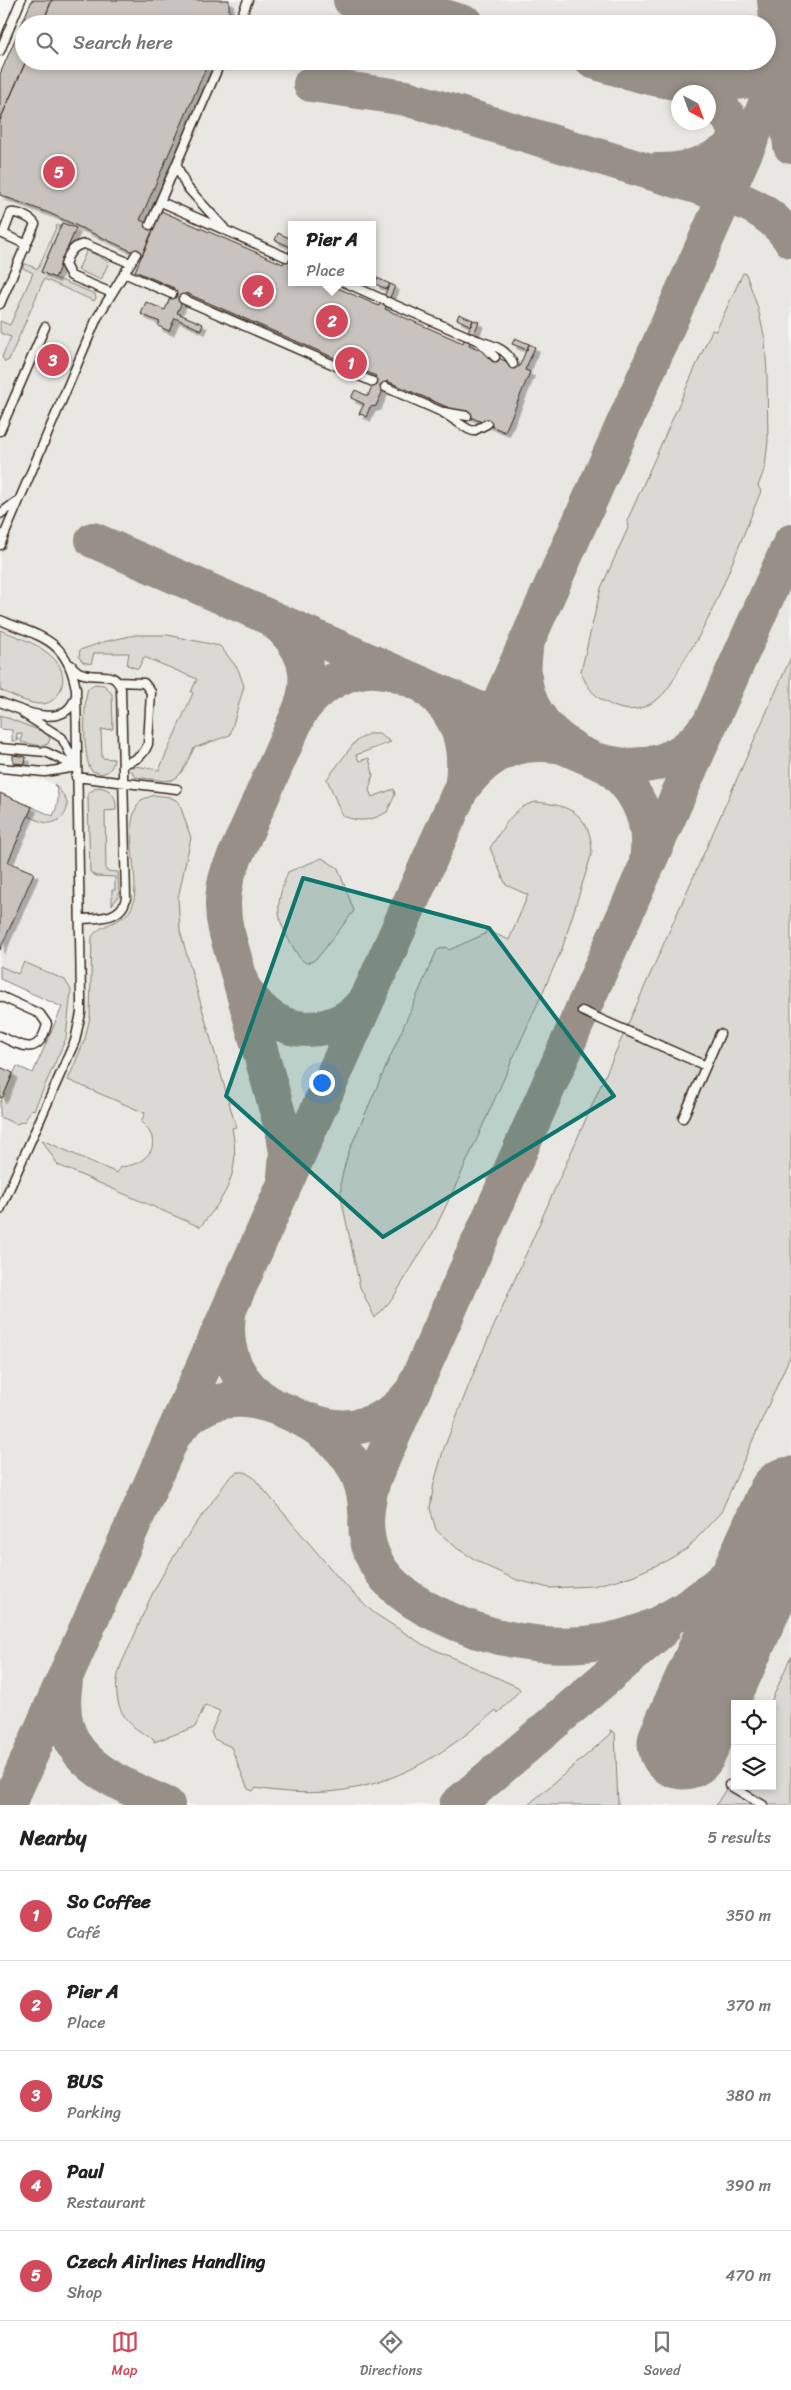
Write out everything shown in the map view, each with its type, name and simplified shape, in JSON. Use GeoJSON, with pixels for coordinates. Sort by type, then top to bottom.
{"type":"FeatureCollection","features":[{"type":"Feature","properties":{"kind":"lane"},"geometry":{"type":"LineString","coordinates":[[0,51],[20,0]]}},
{"type":"Feature","properties":{"kind":"lane"},"geometry":{"type":"LineString","coordinates":[[242,15],[248,0]]}},
{"type":"Feature","properties":{"kind":"lane"},"geometry":{"type":"LineString","coordinates":[[150,225],[218,70]]}},
{"type":"Feature","properties":{"kind":"lane"},"geometry":{"type":"LineString","coordinates":[[177,166],[186,186],[227,231]]}},
{"type":"Feature","properties":{"kind":"lane"},"geometry":{"type":"LineString","coordinates":[[161,202],[286,257]]}},
{"type":"Feature","properties":{"kind":"lane"},"geometry":{"type":"LineString","coordinates":[[0,304],[25,248],[34,222],[15,212],[11,213],[3,230],[4,234],[23,243],[25,248]]}},
{"type":"Feature","properties":{"kind":"lane"},"geometry":{"type":"LineString","coordinates":[[112,293],[71,276],[65,265],[70,252],[77,245],[85,244],[130,263]]}},
{"type":"Feature","properties":{"kind":"lane"},"geometry":{"type":"LineString","coordinates":[[0,544],[97,318],[136,254]]}},
{"type":"Feature","properties":{"kind":"lane"},"geometry":{"type":"LineString","coordinates":[[124,273],[172,294]]}},
{"type":"Feature","properties":{"kind":"lane"},"geometry":{"type":"LineString","coordinates":[[353,286],[502,350],[508,354],[513,364]]}},
{"type":"Feature","properties":{"kind":"lane"},"geometry":{"type":"LineString","coordinates":[[183,299],[374,382]]}},
{"type":"Feature","properties":{"kind":"lane"},"geometry":{"type":"LineString","coordinates":[[0,431],[45,327]]}},
{"type":"Feature","properties":{"kind":"lane"},"geometry":{"type":"LineString","coordinates":[[480,342],[495,357]]}},
{"type":"Feature","properties":{"kind":"lane"},"geometry":{"type":"LineString","coordinates":[[384,386],[442,412],[468,430],[473,431],[487,424]]}},
{"type":"Feature","properties":{"kind":"lane"},"geometry":{"type":"LineString","coordinates":[[442,412],[467,416]]}},
{"type":"Feature","properties":{"kind":"lane"},"geometry":{"type":"LineString","coordinates":[[0,514],[11,508],[20,497]]}},
{"type":"Feature","properties":{"kind":"lane"},"geometry":{"type":"LineString","coordinates":[[0,620],[48,640],[61,651],[70,665],[76,689],[81,1006],[77,1033],[0,1210]]}},
{"type":"Feature","properties":{"kind":"lane"},"geometry":{"type":"LineString","coordinates":[[70,665],[83,674],[108,675],[120,686],[124,783],[125,903],[112,916],[80,919]]}},
{"type":"Feature","properties":{"kind":"lane"},"geometry":{"type":"LineString","coordinates":[[120,686],[144,683],[151,692],[148,744],[145,752],[135,760],[123,764]]}},
{"type":"Feature","properties":{"kind":"lane"},"geometry":{"type":"LineString","coordinates":[[0,702],[37,715],[58,716],[72,704],[76,689]]}},
{"type":"Feature","properties":{"kind":"lane"},"geometry":{"type":"LineString","coordinates":[[16,709],[62,738],[77,767]]}},
{"type":"Feature","properties":{"kind":"lane"},"geometry":{"type":"LineString","coordinates":[[0,748],[46,752],[77,767]]}},
{"type":"Feature","properties":{"kind":"lane"},"geometry":{"type":"LineString","coordinates":[[0,768],[45,772],[77,767]]}},
{"type":"Feature","properties":{"kind":"lane"},"geometry":{"type":"LineString","coordinates":[[76,777],[178,790]]}},
{"type":"Feature","properties":{"kind":"lane"},"geometry":{"type":"LineString","coordinates":[[0,996],[40,1014],[47,1024],[39,1043],[32,1047],[23,1047],[0,1036]]}},
{"type":"Feature","properties":{"kind":"lane"},"geometry":{"type":"LineString","coordinates":[[582,1011],[706,1066]]}},
{"type":"Feature","properties":{"kind":"lane"},"geometry":{"type":"LineString","coordinates":[[683,1118],[720,1034]]}},
{"type":"Feature","properties":{"kind":"lane"},"geometry":{"type":"LineString","coordinates":[[729,1785],[763,1805]]}},
{"type":"Feature","properties":{"kind":"highlighted area"},"geometry":{"type":"Polygon","coordinates":[[[303,878],[489,928],[614,1096],[383,1237],[226,1096],[303,878]]]}},
{"type":"Feature","properties":{"kind":"shaded area"},"geometry":{"type":"Polygon","coordinates":[[[52,0],[791,0],[791,1805],[0,1805],[0,1103],[15,1070],[35,1079],[67,1009],[67,996],[0,966],[0,950],[34,874],[8,862],[32,807],[56,818],[61,792],[54,784],[44,780],[13,775],[18,742],[12,741],[12,730],[0,729],[0,120],[22,70],[776,70],[776,15],[46,15],[52,0]]]}},
{"type":"Feature","properties":{"kind":"shaded area"},"geometry":{"type":"Polygon","coordinates":[[[57,225],[60,227],[41,272],[95,294],[96,298],[94,301],[44,279],[9,360],[5,362],[2,357],[11,337],[0,333],[0,321],[10,325],[33,273],[23,268],[23,263],[38,269],[57,225]]]}},
{"type":"Feature","properties":{"kind":"shaded area"},"geometry":{"type":"Polygon","coordinates":[[[87,250],[109,262],[101,280],[78,270],[87,250]]]}},
{"type":"Feature","properties":{"kind":"shaded area"},"geometry":{"type":"Polygon","coordinates":[[[743,273],[746,274],[758,308],[765,340],[768,441],[765,467],[758,486],[761,491],[709,617],[670,685],[659,698],[649,704],[639,708],[622,709],[594,694],[586,683],[581,671],[601,588],[628,528],[627,521],[712,330],[716,331],[743,273]]]}},
{"type":"Feature","properties":{"kind":"shaded area"},"geometry":{"type":"Polygon","coordinates":[[[0,630],[36,645],[57,662],[63,676],[63,681],[59,693],[51,701],[40,704],[30,703],[0,690],[0,630]]]}},
{"type":"Feature","properties":{"kind":"shaded area"},"geometry":{"type":"Polygon","coordinates":[[[135,635],[168,635],[220,646],[238,669],[244,686],[230,735],[194,748],[183,770],[178,776],[167,781],[135,777],[131,770],[135,766],[159,770],[193,693],[191,692],[197,679],[144,657],[138,669],[127,665],[129,653],[94,653],[91,664],[83,662],[79,657],[80,650],[103,642],[135,635]]]}},
{"type":"Feature","properties":{"kind":"shaded area"},"geometry":{"type":"Polygon","coordinates":[[[791,657],[791,1354],[721,1512],[687,1549],[666,1561],[632,1576],[593,1586],[549,1588],[517,1580],[486,1566],[458,1549],[436,1530],[430,1508],[434,1483],[444,1448],[478,1362],[791,657]]]}},
{"type":"Feature","properties":{"kind":"shaded area"},"geometry":{"type":"Polygon","coordinates":[[[95,684],[104,685],[112,694],[113,729],[101,730],[102,758],[114,759],[110,769],[101,774],[91,770],[86,755],[85,743],[86,695],[88,688],[95,684]]]}},
{"type":"Feature","properties":{"kind":"shaded area"},"geometry":{"type":"Polygon","coordinates":[[[0,715],[46,733],[50,738],[48,744],[41,746],[21,742],[22,734],[17,733],[16,739],[19,739],[18,741],[12,741],[12,730],[0,729],[0,715]]]}},
{"type":"Feature","properties":{"kind":"shaded area"},"geometry":{"type":"Polygon","coordinates":[[[368,734],[379,734],[391,742],[356,755],[359,761],[369,758],[373,774],[369,790],[372,797],[394,789],[395,795],[387,812],[370,819],[359,820],[342,815],[327,779],[355,742],[368,734]]]}},
{"type":"Feature","properties":{"kind":"shaded area"},"geometry":{"type":"Polygon","coordinates":[[[54,784],[66,800],[67,809],[63,816],[56,822],[47,823],[28,816],[32,807],[53,816],[58,800],[58,792],[54,784]]]}},
{"type":"Feature","properties":{"kind":"shaded area"},"geometry":{"type":"Polygon","coordinates":[[[98,787],[110,791],[116,805],[116,810],[105,811],[106,871],[118,872],[119,895],[112,905],[112,890],[115,890],[115,877],[96,876],[90,872],[88,793],[98,787]]]}},
{"type":"Feature","properties":{"kind":"shaded area"},"geometry":{"type":"Polygon","coordinates":[[[154,795],[170,797],[179,802],[191,838],[178,898],[180,931],[236,1127],[232,1128],[235,1158],[230,1182],[218,1204],[200,1227],[58,1165],[42,1140],[117,1173],[120,1167],[138,1162],[150,1152],[152,1138],[141,1122],[145,1113],[68,1080],[85,1039],[90,1017],[92,937],[96,932],[120,919],[130,911],[135,892],[131,836],[132,823],[135,810],[141,800],[154,795]]]}},
{"type":"Feature","properties":{"kind":"shaded area"},"geometry":{"type":"Polygon","coordinates":[[[536,802],[559,806],[577,814],[588,829],[592,853],[562,949],[462,1172],[434,1231],[393,1298],[375,1318],[360,1287],[341,1197],[341,1180],[348,1153],[437,950],[446,947],[449,950],[485,934],[486,930],[509,940],[528,895],[506,885],[490,848],[509,820],[521,808],[536,802]]]}},
{"type":"Feature","properties":{"kind":"shaded area"},"geometry":{"type":"Polygon","coordinates":[[[322,858],[338,868],[354,911],[319,956],[313,961],[306,963],[298,955],[282,926],[279,901],[288,872],[322,858]]]}},
{"type":"Feature","properties":{"kind":"shaded area"},"geometry":{"type":"Polygon","coordinates":[[[24,962],[65,980],[71,990],[66,1038],[34,1110],[31,1109],[25,1121],[16,1124],[0,1117],[0,1103],[17,1066],[33,1073],[62,1007],[0,979],[0,966],[18,974],[24,962]]]}},
{"type":"Feature","properties":{"kind":"shaded area"},"geometry":{"type":"Polygon","coordinates":[[[237,1472],[245,1472],[253,1477],[342,1582],[374,1613],[422,1644],[518,1687],[520,1690],[498,1713],[496,1710],[468,1733],[414,1768],[386,1780],[356,1788],[325,1792],[292,1792],[255,1788],[253,1791],[248,1789],[231,1747],[214,1739],[211,1732],[220,1711],[205,1705],[195,1727],[154,1742],[154,1739],[134,1727],[124,1716],[118,1703],[116,1688],[123,1660],[150,1599],[165,1571],[229,1478],[237,1472]]]}},
{"type":"Feature","properties":{"kind":"shaded area"},"geometry":{"type":"Polygon","coordinates":[[[791,1656],[791,1805],[770,1805],[746,1790],[776,1790],[776,1700],[772,1700],[791,1656]]]}},
{"type":"Feature","properties":{"kind":"shaded area"},"geometry":{"type":"Polygon","coordinates":[[[610,1730],[615,1733],[618,1805],[528,1805],[611,1734],[610,1730]]]}},
{"type":"Feature","properties":{"kind":"shaded area"},"geometry":{"type":"Polygon","coordinates":[[[726,1789],[730,1791],[754,1805],[716,1805],[726,1789]]]}},
{"type":"Feature","properties":{"kind":"building"},"geometry":{"type":"Polygon","coordinates":[[[32,0],[52,0],[46,15],[26,15],[32,0]]]}},
{"type":"Feature","properties":{"kind":"building"},"geometry":{"type":"Polygon","coordinates":[[[52,0],[229,0],[229,15],[46,15],[52,0]]]}},
{"type":"Feature","properties":{"kind":"building"},"geometry":{"type":"Polygon","coordinates":[[[15,39],[15,70],[22,70],[0,120],[0,74],[15,39]]]}},
{"type":"Feature","properties":{"kind":"building"},"geometry":{"type":"Polygon","coordinates":[[[22,70],[205,70],[140,220],[155,227],[142,256],[49,213],[0,195],[0,120],[22,70]]]}},
{"type":"Feature","properties":{"kind":"building"},"geometry":{"type":"Polygon","coordinates":[[[161,211],[283,264],[288,253],[288,286],[333,286],[379,306],[390,284],[395,286],[385,309],[463,343],[473,320],[479,322],[469,345],[519,367],[529,344],[535,347],[525,370],[530,372],[505,432],[387,381],[376,406],[370,407],[366,417],[359,414],[364,404],[351,398],[355,390],[368,396],[376,376],[186,293],[177,313],[203,324],[201,330],[175,318],[169,331],[158,326],[160,322],[141,314],[146,302],[165,310],[174,288],[135,271],[161,211]]]}},
{"type":"Feature","properties":{"kind":"building"},"geometry":{"type":"Polygon","coordinates":[[[62,223],[76,228],[55,278],[41,272],[62,223]]]}},
{"type":"Feature","properties":{"kind":"building"},"geometry":{"type":"Polygon","coordinates":[[[278,233],[288,237],[288,246],[275,240],[278,233]]]}},
{"type":"Feature","properties":{"kind":"building"},"geometry":{"type":"Polygon","coordinates":[[[377,278],[390,284],[387,289],[376,284],[377,278]]]}},
{"type":"Feature","properties":{"kind":"building"},"geometry":{"type":"Polygon","coordinates":[[[459,314],[473,320],[471,326],[457,319],[459,314]]]}},
{"type":"Feature","properties":{"kind":"building"},"geometry":{"type":"Polygon","coordinates":[[[515,338],[529,344],[527,350],[512,344],[515,338]]]}},
{"type":"Feature","properties":{"kind":"building"},"geometry":{"type":"Polygon","coordinates":[[[13,755],[26,757],[25,764],[13,763],[13,755]]]}},
{"type":"Feature","properties":{"kind":"building"},"geometry":{"type":"Polygon","coordinates":[[[0,793],[32,807],[8,862],[34,873],[0,950],[0,793]]]}},
{"type":"Feature","properties":{"kind":"building"},"geometry":{"type":"Polygon","coordinates":[[[0,1067],[13,1073],[3,1097],[0,1098],[0,1067]]]}},
{"type":"Feature","properties":{"kind":"taxiway"},"geometry":{"type":"LineString","coordinates":[[351,0],[438,15]]}},
{"type":"Feature","properties":{"kind":"taxiway"},"geometry":{"type":"LineString","coordinates":[[775,0],[791,146]]}},
{"type":"Feature","properties":{"kind":"taxiway"},"geometry":{"type":"LineString","coordinates":[[8,1805],[762,114],[779,69],[779,40]]}},
{"type":"Feature","properties":{"kind":"taxiway"},"geometry":{"type":"LineString","coordinates":[[625,70],[669,81],[691,84],[714,84],[737,82],[791,69]]}},
{"type":"Feature","properties":{"kind":"taxiway"},"geometry":{"type":"LineString","coordinates":[[311,84],[406,98],[726,195],[745,202],[763,212],[778,224],[791,240]]}},
{"type":"Feature","properties":{"kind":"taxiway"},"geometry":{"type":"LineString","coordinates":[[716,104],[723,110],[733,125],[738,143],[738,162]]}},
{"type":"Feature","properties":{"kind":"taxiway"},"geometry":{"type":"LineString","coordinates":[[657,171],[684,169],[710,160],[733,146],[752,127]]}},
{"type":"Feature","properties":{"kind":"taxiway"},"geometry":{"type":"LineString","coordinates":[[93,540],[608,766],[628,785],[641,808],[648,833],[647,861]]}},
{"type":"Feature","properties":{"kind":"taxiway"},"geometry":{"type":"LineString","coordinates":[[791,542],[373,1480],[368,1498],[366,1526],[369,1545],[377,1564],[390,1582],[407,1597],[461,1625],[486,1633],[512,1640],[564,1645],[617,1639],[664,1621],[685,1608],[707,1593],[747,1557],[779,1517],[791,1497]]}},
{"type":"Feature","properties":{"kind":"taxiway"},"geometry":{"type":"LineString","coordinates":[[273,620],[300,650],[306,673],[304,699],[229,870],[224,892],[223,915],[284,1135],[287,1153],[285,1176]]}},
{"type":"Feature","properties":{"kind":"taxiway"},"geometry":{"type":"LineString","coordinates":[[428,689],[448,710],[460,733],[464,759],[462,788],[485,763],[510,749],[524,745],[539,744],[572,748],[549,729],[533,707],[524,681],[525,651]]}},
{"type":"Feature","properties":{"kind":"taxiway"},"geometry":{"type":"LineString","coordinates":[[299,713],[316,693],[338,678],[350,673],[363,671],[390,672]]}},
{"type":"Feature","properties":{"kind":"taxiway"},"geometry":{"type":"LineString","coordinates":[[599,761],[628,766],[656,763],[682,751],[694,742],[704,730]]}},
{"type":"Feature","properties":{"kind":"taxiway"},"geometry":{"type":"LineString","coordinates":[[243,988],[250,998],[271,1018],[288,1026],[300,1028],[313,1029],[338,1023],[359,1008],[367,998]]}},
{"type":"Feature","properties":{"kind":"taxiway"},"geometry":{"type":"LineString","coordinates":[[228,1315],[228,1342],[235,1367],[250,1388],[272,1405]]}},
{"type":"Feature","properties":{"kind":"taxiway"},"geometry":{"type":"LineString","coordinates":[[310,1421],[338,1427],[365,1425],[389,1414],[410,1394]]}},
{"type":"Feature","properties":{"kind":"taxiway"},"geometry":{"type":"LineString","coordinates":[[175,1433],[199,1410],[227,1400],[257,1402],[288,1412],[318,1428],[343,1450],[359,1477],[364,1493],[366,1511]]}},
{"type":"Feature","properties":{"kind":"taxiway"},"geometry":{"type":"LineString","coordinates":[[457,1805],[663,1629]]}},
{"type":"Feature","properties":{"kind":"taxiway"},"geometry":{"type":"LineString","coordinates":[[65,1681],[63,1708],[67,1730],[76,1748],[89,1762],[106,1775],[167,1805]]}},
{"type":"Feature","properties":{"kind":"runway"},"geometry":{"type":"LineString","coordinates":[[683,1744],[791,1502]]}},
{"type":"Feature","properties":{"kind":"place","name":"Czech Airlines Handling"},"geometry":{"type":"Point","coordinates":[59,172]}},
{"type":"Feature","properties":{"kind":"place","name":"Paul"},"geometry":{"type":"Point","coordinates":[258,291]}},
{"type":"Feature","properties":{"kind":"place","name":"Pier A"},"geometry":{"type":"Point","coordinates":[332,321]}},
{"type":"Feature","properties":{"kind":"place","name":"BUS"},"geometry":{"type":"Point","coordinates":[53,360]}},
{"type":"Feature","properties":{"kind":"place","name":"So Coffee"},"geometry":{"type":"Point","coordinates":[351,363]}}]}
